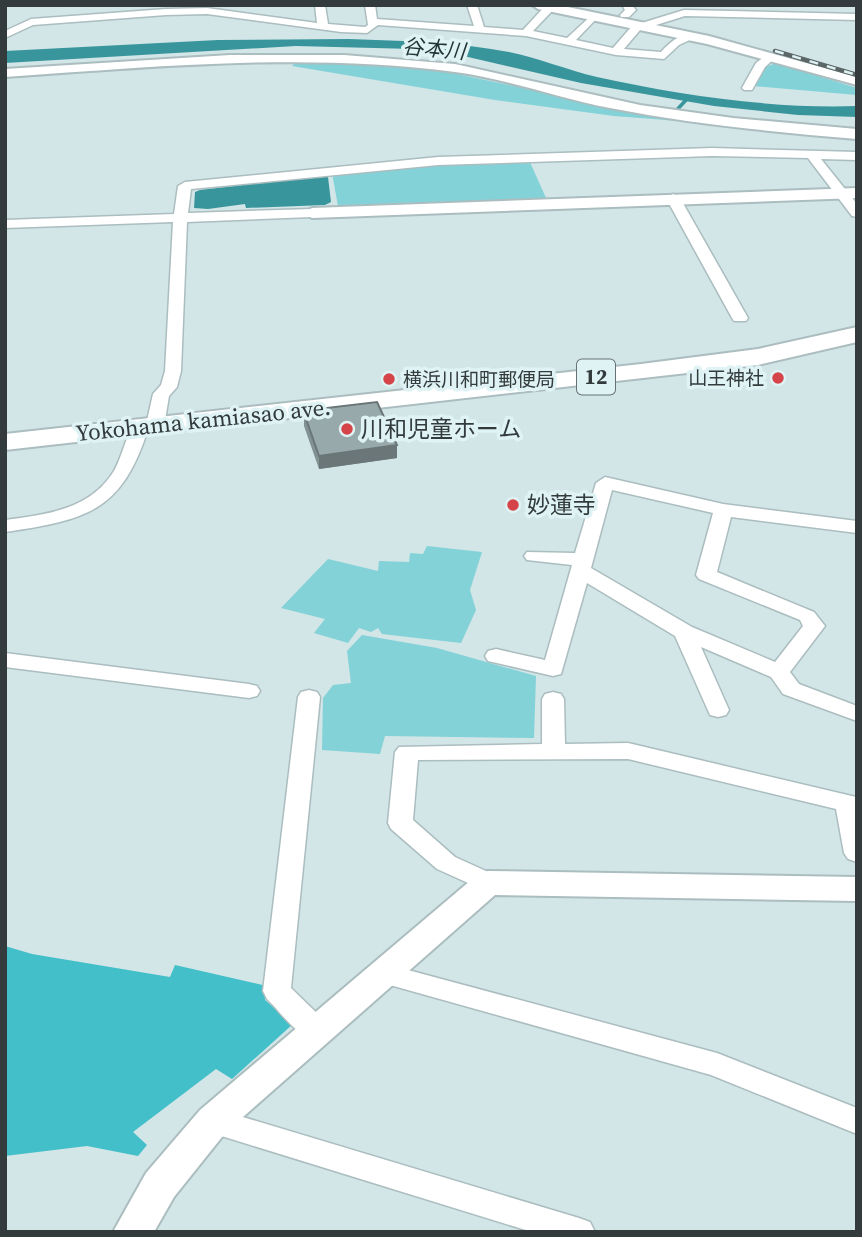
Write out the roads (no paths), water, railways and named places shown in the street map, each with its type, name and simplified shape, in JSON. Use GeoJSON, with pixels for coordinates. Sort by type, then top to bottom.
{"type":"FeatureCollection","features":[{"type":"Feature","properties":{"kind":"main road","name":"Yokohama kamiasao ave."},"geometry":{"type":"LineString","coordinates":[[5,442],[758,357],[857,334]]}},
{"type":"Feature","properties":{"kind":"street"},"geometry":{"type":"LineString","coordinates":[[47,5],[58,19]]}},
{"type":"Feature","properties":{"kind":"street"},"geometry":{"type":"LineString","coordinates":[[320,5],[323,28]]}},
{"type":"Feature","properties":{"kind":"street"},"geometry":{"type":"LineString","coordinates":[[7,34],[31,23],[163,9],[323,28],[367,30],[373,26],[370,5]]}},
{"type":"Feature","properties":{"kind":"street"},"geometry":{"type":"LineString","coordinates":[[472,5],[481,29]]}},
{"type":"Feature","properties":{"kind":"street"},"geometry":{"type":"LineString","coordinates":[[568,5],[626,10],[773,46],[857,81]]}},
{"type":"Feature","properties":{"kind":"street"},"geometry":{"type":"LineString","coordinates":[[777,5],[787,15]]}},
{"type":"Feature","properties":{"kind":"street"},"geometry":{"type":"LineString","coordinates":[[828,5],[840,17]]}},
{"type":"Feature","properties":{"kind":"street"},"geometry":{"type":"LineString","coordinates":[[526,33],[544,6],[691,36],[773,46]]}},
{"type":"Feature","properties":{"kind":"street"},"geometry":{"type":"LineString","coordinates":[[615,52],[634,29],[663,21],[681,9],[732,9],[787,15],[857,17]]}},
{"type":"Feature","properties":{"kind":"street"},"geometry":{"type":"LineString","coordinates":[[118,12],[115,27],[142,26]]}},
{"type":"Feature","properties":{"kind":"street"},"geometry":{"type":"LineString","coordinates":[[179,12],[181,24]]}},
{"type":"Feature","properties":{"kind":"street"},"geometry":{"type":"LineString","coordinates":[[568,43],[594,16]]}},
{"type":"Feature","properties":{"kind":"street"},"geometry":{"type":"LineString","coordinates":[[7,34],[73,30],[74,18]]}},
{"type":"Feature","properties":{"kind":"street"},"geometry":{"type":"LineString","coordinates":[[373,22],[426,20],[526,33],[615,52],[664,56],[675,43],[691,36]]}},
{"type":"Feature","properties":{"kind":"street"},"geometry":{"type":"LineString","coordinates":[[748,88],[773,46]]}},
{"type":"Feature","properties":{"kind":"street"},"geometry":{"type":"LineString","coordinates":[[5,73],[268,60],[400,62],[493,74],[578,97],[642,109],[857,134]]}},
{"type":"Feature","properties":{"kind":"street"},"geometry":{"type":"LineString","coordinates":[[5,526],[54,519],[96,503],[115,484],[147,427],[161,394],[169,387],[173,371],[185,186],[355,167],[640,154],[857,156]]}},
{"type":"Feature","properties":{"kind":"street"},"geometry":{"type":"LineString","coordinates":[[811,154],[849,193],[857,213]]}},
{"type":"Feature","properties":{"kind":"street"},"geometry":{"type":"LineString","coordinates":[[5,224],[849,193]]}},
{"type":"Feature","properties":{"kind":"street"},"geometry":{"type":"LineString","coordinates":[[673,198],[740,318]]}},
{"type":"Feature","properties":{"kind":"street"},"geometry":{"type":"LineString","coordinates":[[496,656],[553,669],[605,482],[723,510],[857,527]]}},
{"type":"Feature","properties":{"kind":"street"},"geometry":{"type":"LineString","coordinates":[[723,510],[706,575],[807,616],[814,626],[779,672]]}},
{"type":"Feature","properties":{"kind":"street"},"geometry":{"type":"LineString","coordinates":[[534,556],[584,565],[612,591],[684,632],[779,672],[791,690],[857,714]]}},
{"type":"Feature","properties":{"kind":"street"},"geometry":{"type":"LineString","coordinates":[[684,632],[718,710]]}},
{"type":"Feature","properties":{"kind":"street"},"geometry":{"type":"LineString","coordinates":[[5,660],[249,691]]}},
{"type":"Feature","properties":{"kind":"street"},"geometry":{"type":"LineString","coordinates":[[309,697],[277,992],[317,1030]]}},
{"type":"Feature","properties":{"kind":"street"},"geometry":{"type":"LineString","coordinates":[[553,699],[554,752]]}},
{"type":"Feature","properties":{"kind":"street"},"geometry":{"type":"LineString","coordinates":[[857,853],[847,803],[628,751],[407,752],[400,823],[446,863],[488,883],[857,889]]}},
{"type":"Feature","properties":{"kind":"street"},"geometry":{"type":"LineString","coordinates":[[133,1232],[160,1185],[213,1121],[488,883]]}},
{"type":"Feature","properties":{"kind":"street"},"geometry":{"type":"LineString","coordinates":[[382,973],[717,1065],[857,1121]]}},
{"type":"Feature","properties":{"kind":"street"},"geometry":{"type":"LineString","coordinates":[[213,1121],[579,1232]]}},
{"type":"Feature","properties":{"kind":"water","name":"谷本川"},"geometry":{"type":"Polygon","coordinates":[[[349,39],[470,46],[520,55],[597,77],[660,90],[759,103],[857,106],[857,117],[798,115],[714,106],[581,83],[455,54],[414,49],[296,46],[5,63],[5,51],[218,40],[349,39]]]}},
{"type":"Feature","properties":{"kind":"water"},"geometry":{"type":"Polygon","coordinates":[[[328,177],[331,202],[325,205],[246,208],[245,204],[194,208],[195,192],[200,190],[328,177]]]}},
{"type":"Feature","properties":{"kind":"waterway"},"geometry":{"type":"LineString","coordinates":[[671,116],[688,98]]}},
{"type":"Feature","properties":{"kind":"railway"},"geometry":{"type":"LineString","coordinates":[[775,51],[857,75]]}},
{"type":"Feature","properties":{"kind":"place","name":"山王神社"},"geometry":{"type":"Point","coordinates":[778,378]}},
{"type":"Feature","properties":{"kind":"place","name":"横浜川和町郵便局"},"geometry":{"type":"Point","coordinates":[389,379]}},
{"type":"Feature","properties":{"kind":"place","name":"川和児童ホーム"},"geometry":{"type":"Point","coordinates":[347,429]}},
{"type":"Feature","properties":{"kind":"place","name":"妙蓮寺"},"geometry":{"type":"Point","coordinates":[513,505]}}]}
